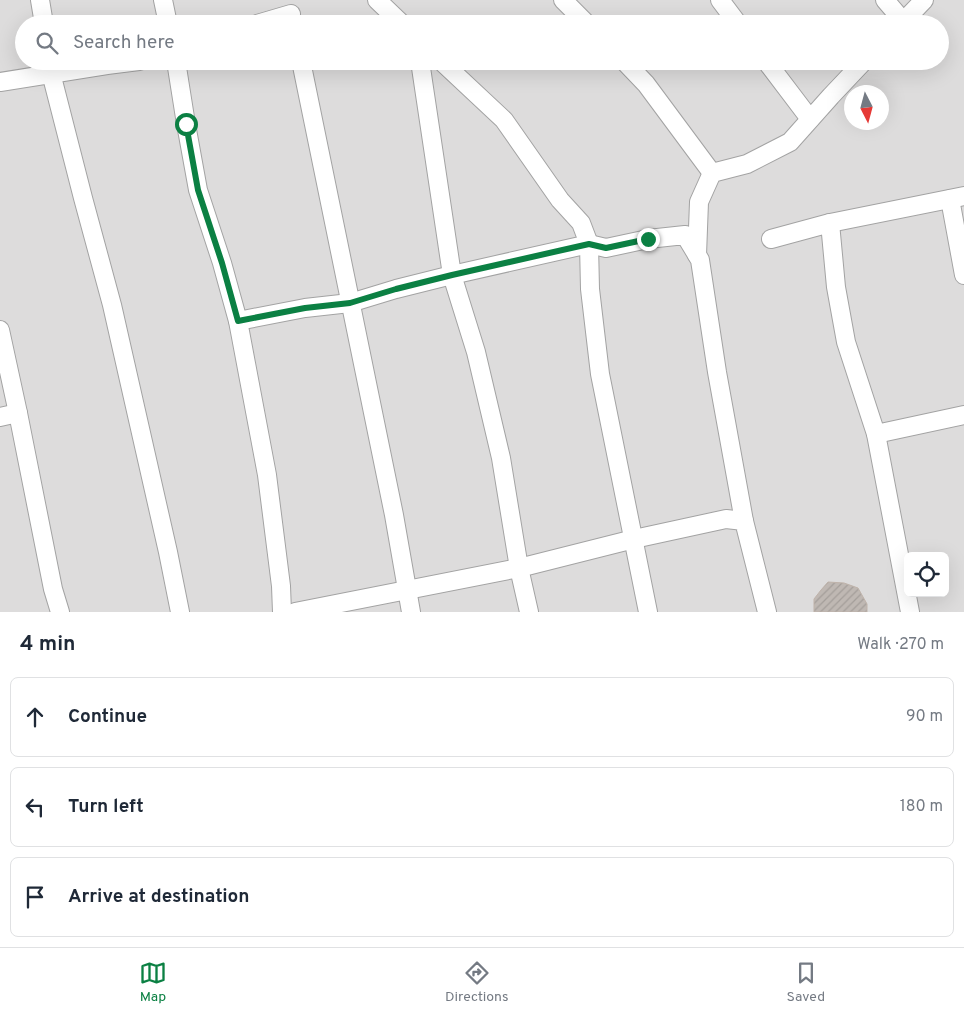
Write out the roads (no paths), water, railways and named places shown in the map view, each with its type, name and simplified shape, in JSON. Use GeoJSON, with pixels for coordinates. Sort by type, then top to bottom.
{"type":"FeatureCollection","features":[{"type":"Feature","properties":{"kind":"street"},"geometry":{"type":"LineString","coordinates":[[40,0],[42,15]]}},
{"type":"Feature","properties":{"kind":"street"},"geometry":{"type":"LineString","coordinates":[[163,0],[166,15]]}},
{"type":"Feature","properties":{"kind":"street"},"geometry":{"type":"LineString","coordinates":[[377,0],[393,15]]}},
{"type":"Feature","properties":{"kind":"street"},"geometry":{"type":"LineString","coordinates":[[563,0],[578,15]]}},
{"type":"Feature","properties":{"kind":"street"},"geometry":{"type":"LineString","coordinates":[[720,0],[731,15]]}},
{"type":"Feature","properties":{"kind":"street"},"geometry":{"type":"LineString","coordinates":[[884,0],[896,15]]}},
{"type":"Feature","properties":{"kind":"street"},"geometry":{"type":"LineString","coordinates":[[910,15],[924,0]]}},
{"type":"Feature","properties":{"kind":"street"},"geometry":{"type":"LineString","coordinates":[[0,82],[40,70]]}},
{"type":"Feature","properties":{"kind":"street"},"geometry":{"type":"LineString","coordinates":[[51,70],[112,305],[180,612]]}},
{"type":"Feature","properties":{"kind":"street"},"geometry":{"type":"LineString","coordinates":[[177,70],[198,190],[222,263],[238,321],[267,475],[281,586],[282,612]]}},
{"type":"Feature","properties":{"kind":"street"},"geometry":{"type":"LineString","coordinates":[[303,70],[394,515],[411,612]]}},
{"type":"Feature","properties":{"kind":"street"},"geometry":{"type":"LineString","coordinates":[[421,70],[452,275],[476,352],[501,458],[519,568],[529,612]]}},
{"type":"Feature","properties":{"kind":"street"},"geometry":{"type":"LineString","coordinates":[[451,70],[504,120],[560,200],[581,223],[589,244],[590,289],[600,374],[648,612]]}},
{"type":"Feature","properties":{"kind":"street"},"geometry":{"type":"LineString","coordinates":[[633,70],[646,84],[712,173]]}},
{"type":"Feature","properties":{"kind":"street"},"geometry":{"type":"LineString","coordinates":[[773,70],[810,119]]}},
{"type":"Feature","properties":{"kind":"street"},"geometry":{"type":"LineString","coordinates":[[712,173],[747,164],[790,142],[856,70]]}},
{"type":"Feature","properties":{"kind":"street"},"geometry":{"type":"LineString","coordinates":[[697,254],[700,202],[712,173]]}},
{"type":"Feature","properties":{"kind":"street"},"geometry":{"type":"LineString","coordinates":[[771,239],[830,224],[957,198],[964,275]]}},
{"type":"Feature","properties":{"kind":"street"},"geometry":{"type":"LineString","coordinates":[[830,224],[836,287],[846,342],[876,434],[910,612]]}},
{"type":"Feature","properties":{"kind":"street"},"geometry":{"type":"LineString","coordinates":[[238,321],[305,308],[350,303],[452,275],[589,244],[606,248],[648,239],[685,235],[700,260],[717,372],[744,521],[767,612]]}},
{"type":"Feature","properties":{"kind":"street"},"geometry":{"type":"LineString","coordinates":[[0,330],[53,589],[60,612]]}},
{"type":"Feature","properties":{"kind":"street"},"geometry":{"type":"LineString","coordinates":[[0,417],[18,413]]}},
{"type":"Feature","properties":{"kind":"street"},"geometry":{"type":"LineString","coordinates":[[876,434],[964,415]]}},
{"type":"Feature","properties":{"kind":"street"},"geometry":{"type":"LineString","coordinates":[[295,612],[519,568],[634,539],[726,519],[744,521]]}}]}
